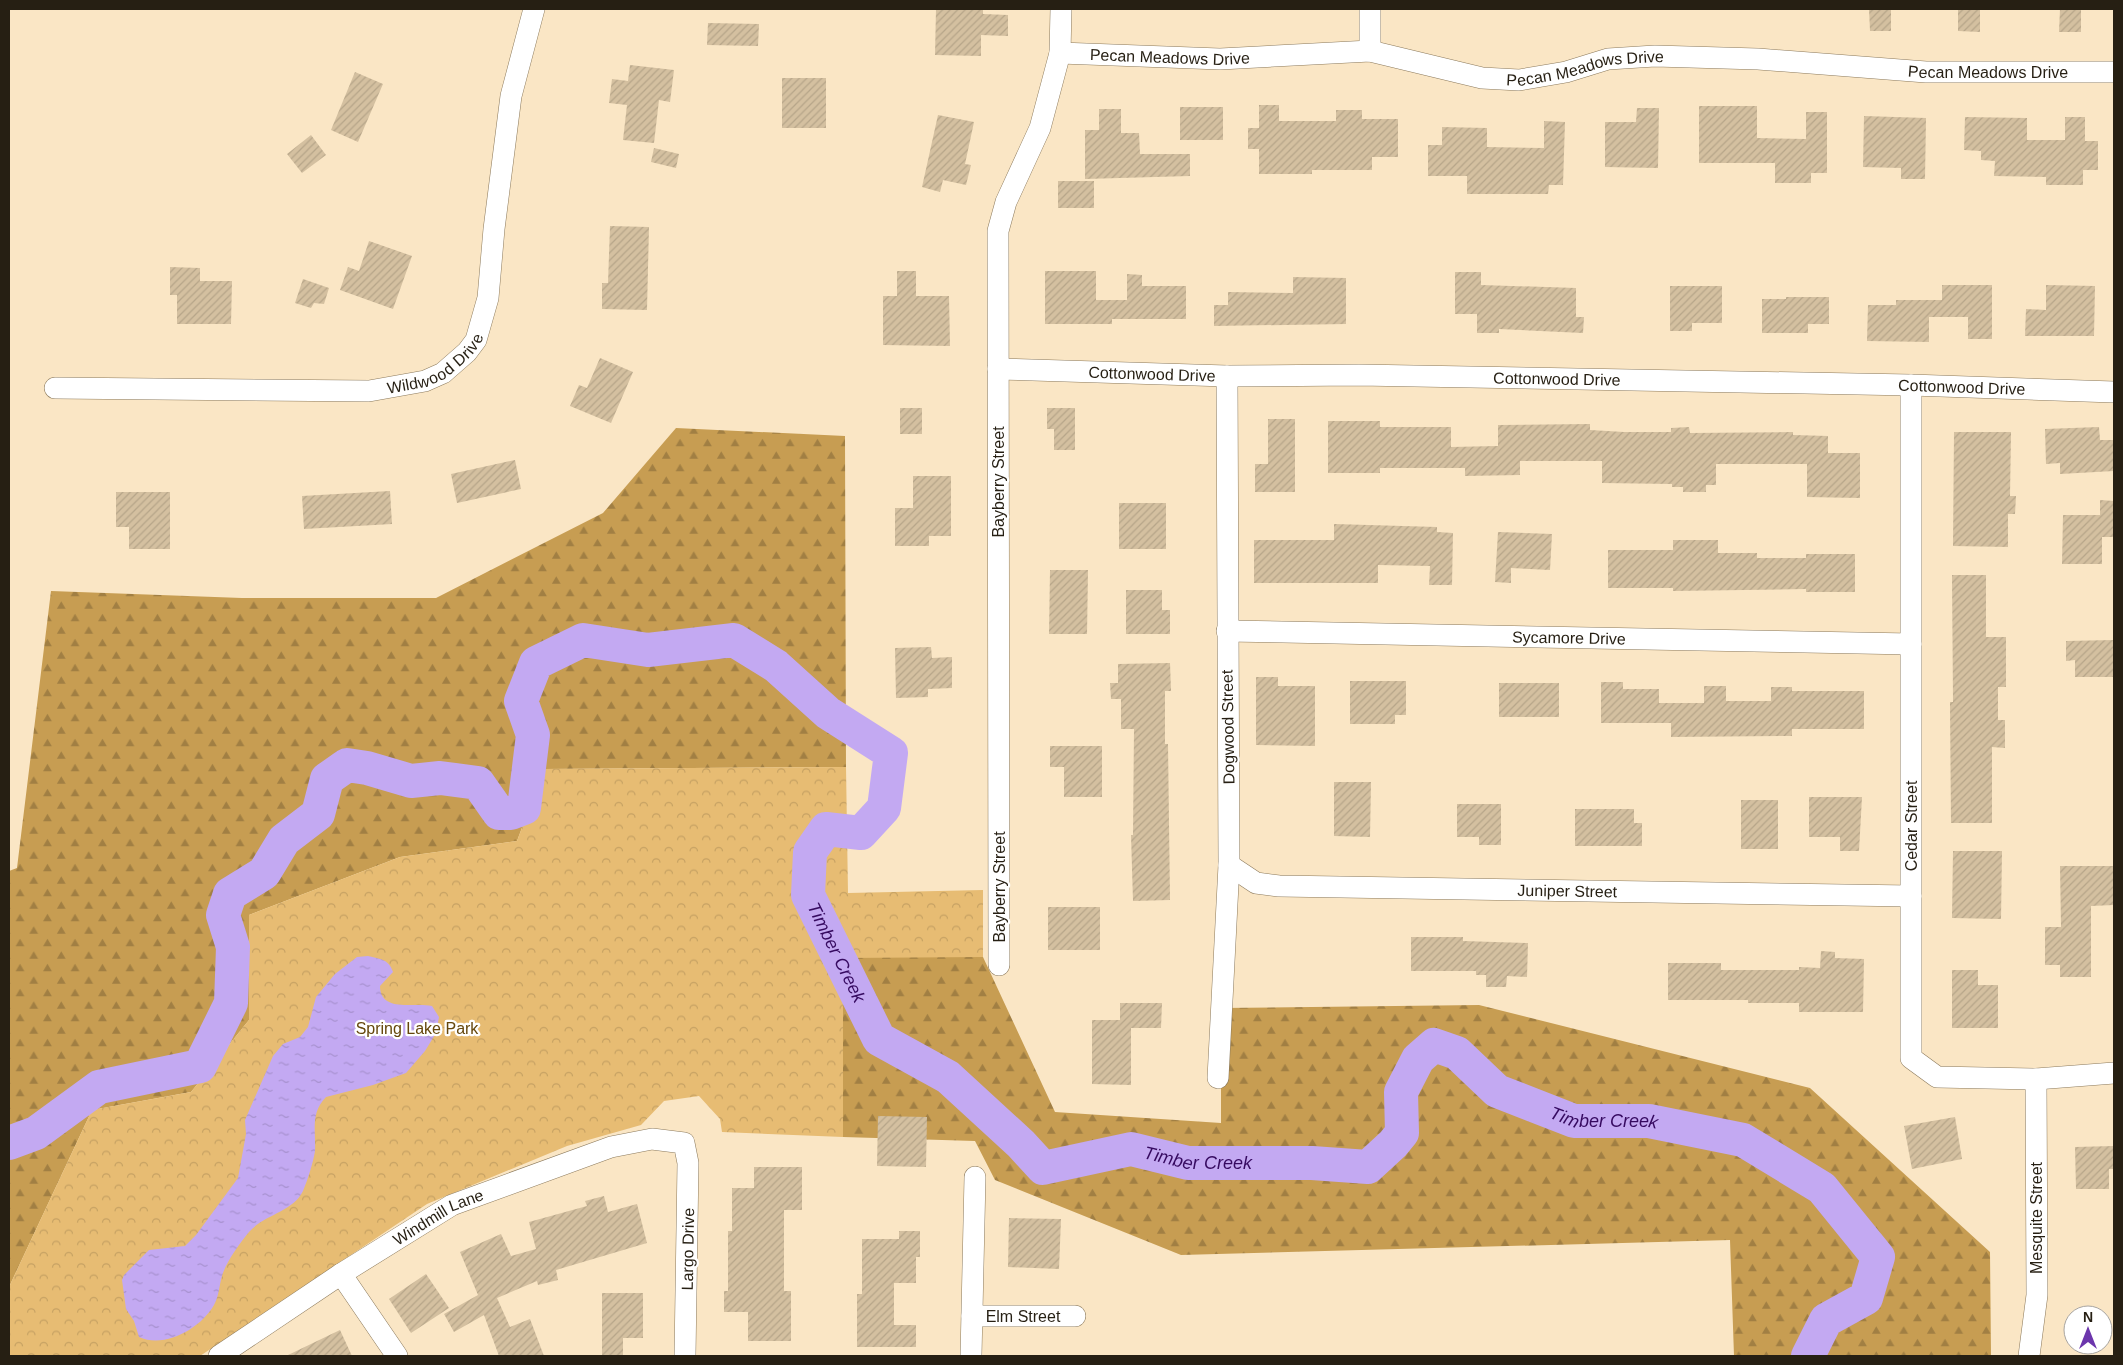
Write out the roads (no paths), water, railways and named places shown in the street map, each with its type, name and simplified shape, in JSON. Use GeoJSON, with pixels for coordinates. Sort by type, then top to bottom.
{"type":"FeatureCollection","features":[{"type":"Feature","properties":{"kind":"street","name":"Wildwood Drive"},"geometry":{"type":"LineString","coordinates":[[55,388],[369,391],[425,381],[442,373],[467,352],[476,340],[488,298],[511,96],[534,9]]}},
{"type":"Feature","properties":{"kind":"street","name":"Bayberry Street"},"geometry":{"type":"LineString","coordinates":[[999,966],[998,231],[1006,202],[1040,128],[1060,53],[1061,9]]}},
{"type":"Feature","properties":{"kind":"street"},"geometry":{"type":"LineString","coordinates":[[1370,9],[1370,51]]}},
{"type":"Feature","properties":{"kind":"street","name":"Pecan Meadows Drive"},"geometry":{"type":"LineString","coordinates":[[1060,53],[1220,60],[1370,51],[1482,78],[1518,80],[1566,72],[1608,60],[1655,56],[1758,60],[1926,72],[2114,72]]}},
{"type":"Feature","properties":{"kind":"street","name":"Cottonwood Drive"},"geometry":{"type":"LineString","coordinates":[[998,369],[1227,376],[1369,376],[1911,385],[2114,392]]}},
{"type":"Feature","properties":{"kind":"street","name":"Dogwood Street"},"geometry":{"type":"LineString","coordinates":[[1218,1078],[1229,865],[1227,376]]}},
{"type":"Feature","properties":{"kind":"street","name":"Cedar Street"},"geometry":{"type":"LineString","coordinates":[[1911,385],[1911,1058],[1937,1077],[2036,1079],[2114,1073]]}},
{"type":"Feature","properties":{"kind":"street","name":"Sycamore Drive"},"geometry":{"type":"LineString","coordinates":[[1227,631],[1911,644]]}},
{"type":"Feature","properties":{"kind":"street","name":"Juniper Street"},"geometry":{"type":"LineString","coordinates":[[1229,865],[1256,883],[1279,886],[1911,896]]}},
{"type":"Feature","properties":{"kind":"street","name":"Mesquite Street"},"geometry":{"type":"LineString","coordinates":[[2030,1356],[2037,1296],[2036,1079]]}},
{"type":"Feature","properties":{"kind":"street","name":"Windmill Lane"},"geometry":{"type":"LineString","coordinates":[[219,1356],[340,1274],[452,1205],[611,1147],[652,1138],[684,1143]]}},
{"type":"Feature","properties":{"kind":"street","name":"Largo Drive"},"geometry":{"type":"LineString","coordinates":[[684,1143],[688,1162],[689,1199],[685,1356]]}},
{"type":"Feature","properties":{"kind":"street"},"geometry":{"type":"LineString","coordinates":[[971,1356],[975,1176]]}},
{"type":"Feature","properties":{"kind":"street"},"geometry":{"type":"LineString","coordinates":[[340,1274],[397,1356]]}},
{"type":"Feature","properties":{"kind":"street","name":"Elm Street"},"geometry":{"type":"LineString","coordinates":[[972,1316],[1075,1316]]}},
{"type":"Feature","properties":{"kind":"water"},"geometry":{"type":"Polygon","coordinates":[[[368,956],[384,960],[389,964],[393,972],[380,986],[386,1000],[400,1005],[432,1006],[439,1017],[436,1033],[425,1051],[406,1073],[373,1085],[326,1097],[321,1103],[316,1116],[314,1156],[305,1186],[298,1198],[285,1209],[255,1226],[245,1236],[224,1271],[214,1305],[200,1321],[181,1334],[171,1338],[149,1340],[139,1337],[134,1321],[126,1309],[122,1280],[124,1275],[149,1250],[185,1246],[196,1235],[238,1178],[246,1134],[245,1120],[273,1056],[283,1044],[300,1037],[308,1027],[316,997],[335,974],[357,957],[368,956]]]}},
{"type":"Feature","properties":{"kind":"waterway","name":"Timber Creek"},"geometry":{"type":"LineString","coordinates":[[9,1143],[36,1133],[99,1087],[200,1066],[231,1003],[233,947],[223,915],[230,894],[264,873],[284,840],[318,814],[327,779],[347,765],[367,768],[411,781],[440,778],[478,783],[499,813],[511,813],[524,808],[533,735],[521,701],[536,663],[583,640],[648,650],[734,640],[776,666],[828,713],[891,753],[884,808],[861,833],[826,829],[810,852],[808,895],[879,1039],[948,1077],[1021,1144],[1043,1168],[1131,1149],[1188,1163],[1312,1163],[1368,1167],[1402,1133],[1401,1092],[1418,1059],[1434,1045],[1457,1053],[1497,1091],[1574,1121],[1649,1121],[1743,1140],[1822,1188],[1878,1257],[1866,1298],[1826,1320],[1808,1356]]}},
{"type":"Feature","properties":{"kind":"park label","name":"Spring Lake Park"},"geometry":{"type":"Point","coordinates":[417,1028]}}]}
